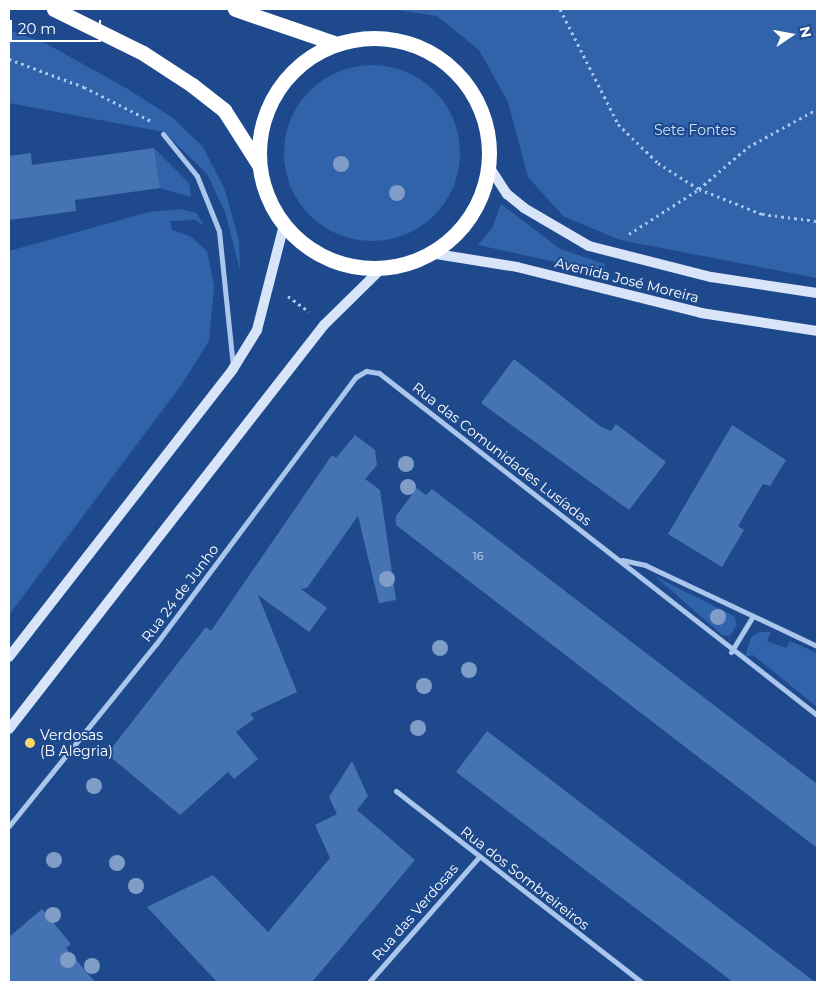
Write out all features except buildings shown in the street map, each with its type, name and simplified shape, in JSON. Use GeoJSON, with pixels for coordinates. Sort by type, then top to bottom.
{"type":"FeatureCollection","features":[{"type":"Feature","properties":{"kind":"highway"},"geometry":{"type":"LineString","coordinates":[[54,9],[143,53],[192,85],[224,110],[260,167],[268,197],[284,225],[328,258],[382,268],[430,253],[469,216],[488,166],[481,113],[452,70],[407,43],[372,38],[338,44],[311,57],[283,82],[263,122],[260,167]]}},
{"type":"Feature","properties":{"kind":"highway"},"geometry":{"type":"LineString","coordinates":[[235,9],[338,44]]}},
{"type":"Feature","properties":{"kind":"street"},"geometry":{"type":"LineString","coordinates":[[163,134],[196,176],[219,231],[233,369]]}},
{"type":"Feature","properties":{"kind":"street","name":"Avenida José Moreira"},"geometry":{"type":"LineString","coordinates":[[488,166],[507,194],[524,208],[589,246],[711,277],[817,293]]}},
{"type":"Feature","properties":{"kind":"street"},"geometry":{"type":"LineString","coordinates":[[9,657],[233,369],[257,330],[284,225]]}},
{"type":"Feature","properties":{"kind":"street","name":"Avenida José Moreira"},"geometry":{"type":"LineString","coordinates":[[430,253],[517,267],[701,313],[817,331]]}},
{"type":"Feature","properties":{"kind":"street"},"geometry":{"type":"LineString","coordinates":[[9,729],[324,325],[382,268]]}},
{"type":"Feature","properties":{"kind":"street","name":"Rua das Comunidades Lusíadas"},"geometry":{"type":"LineString","coordinates":[[366,371],[379,373],[621,560],[731,652],[817,715]]}},
{"type":"Feature","properties":{"kind":"street","name":"Rua 24 de Junho"},"geometry":{"type":"LineString","coordinates":[[9,826],[156,644],[356,378],[366,371]]}},
{"type":"Feature","properties":{"kind":"street","name":"Rua das Comunidades Lusíadas"},"geometry":{"type":"LineString","coordinates":[[621,560],[646,565],[817,646]]}},
{"type":"Feature","properties":{"kind":"street"},"geometry":{"type":"LineString","coordinates":[[731,652],[753,616]]}},
{"type":"Feature","properties":{"kind":"street","name":"Rua dos Sombreireiros"},"geometry":{"type":"LineString","coordinates":[[396,791],[478,858],[641,982]]}},
{"type":"Feature","properties":{"kind":"street","name":"Rua das Verdosas"},"geometry":{"type":"LineString","coordinates":[[369,982],[478,858]]}},
{"type":"Feature","properties":{"kind":"path"},"geometry":{"type":"LineString","coordinates":[[560,9],[618,124],[658,164],[699,190],[762,214],[817,221]]}},
{"type":"Feature","properties":{"kind":"path"},"geometry":{"type":"LineString","coordinates":[[9,59],[148,118],[163,134]]}},
{"type":"Feature","properties":{"kind":"path"},"geometry":{"type":"LineString","coordinates":[[589,246],[620,240],[699,190],[748,147],[817,109]]}},
{"type":"Feature","properties":{"kind":"path"},"geometry":{"type":"LineString","coordinates":[[284,292],[310,314]]}},
{"type":"Feature","properties":{"kind":"green space","name":"Sete Fontes"},"geometry":{"type":"Polygon","coordinates":[[[390,9],[817,9],[817,278],[620,240],[563,216],[528,177],[508,102],[479,50],[437,16],[390,9]]]}},
{"type":"Feature","properties":{"kind":"green space"},"geometry":{"type":"Polygon","coordinates":[[[9,30],[45,43],[126,88],[173,118],[203,147],[225,190],[239,241],[240,270],[225,212],[207,174],[164,132],[9,103],[9,30]]]}},
{"type":"Feature","properties":{"kind":"green space"},"geometry":{"type":"Polygon","coordinates":[[[372,65],[406,72],[428,85],[440,97],[453,119],[460,153],[453,187],[440,209],[428,221],[406,234],[372,241],[338,234],[316,221],[304,209],[291,187],[284,153],[291,119],[304,97],[316,85],[338,72],[372,65]]]}},
{"type":"Feature","properties":{"kind":"green space"},"geometry":{"type":"Polygon","coordinates":[[[154,148],[189,183],[191,197],[160,188],[154,148]]]}},
{"type":"Feature","properties":{"kind":"green space"},"geometry":{"type":"Polygon","coordinates":[[[501,204],[560,249],[605,264],[605,273],[478,245],[492,228],[501,204]]]}},
{"type":"Feature","properties":{"kind":"green space"},"geometry":{"type":"Polygon","coordinates":[[[180,209],[196,213],[205,226],[195,220],[170,221],[172,230],[190,236],[207,251],[214,286],[209,341],[182,384],[9,615],[9,251],[149,212],[180,209]]]}},
{"type":"Feature","properties":{"kind":"green space"},"geometry":{"type":"Polygon","coordinates":[[[656,577],[734,616],[737,624],[730,636],[722,635],[656,577]]]}},
{"type":"Feature","properties":{"kind":"green space"},"geometry":{"type":"Polygon","coordinates":[[[760,632],[771,632],[767,641],[786,648],[790,641],[817,653],[817,707],[753,655],[745,657],[751,637],[760,632]]]}},
{"type":"Feature","properties":{"kind":"place","name":"Verdosas (B Alegria)"},"geometry":{"type":"Point","coordinates":[30,743]}}]}
